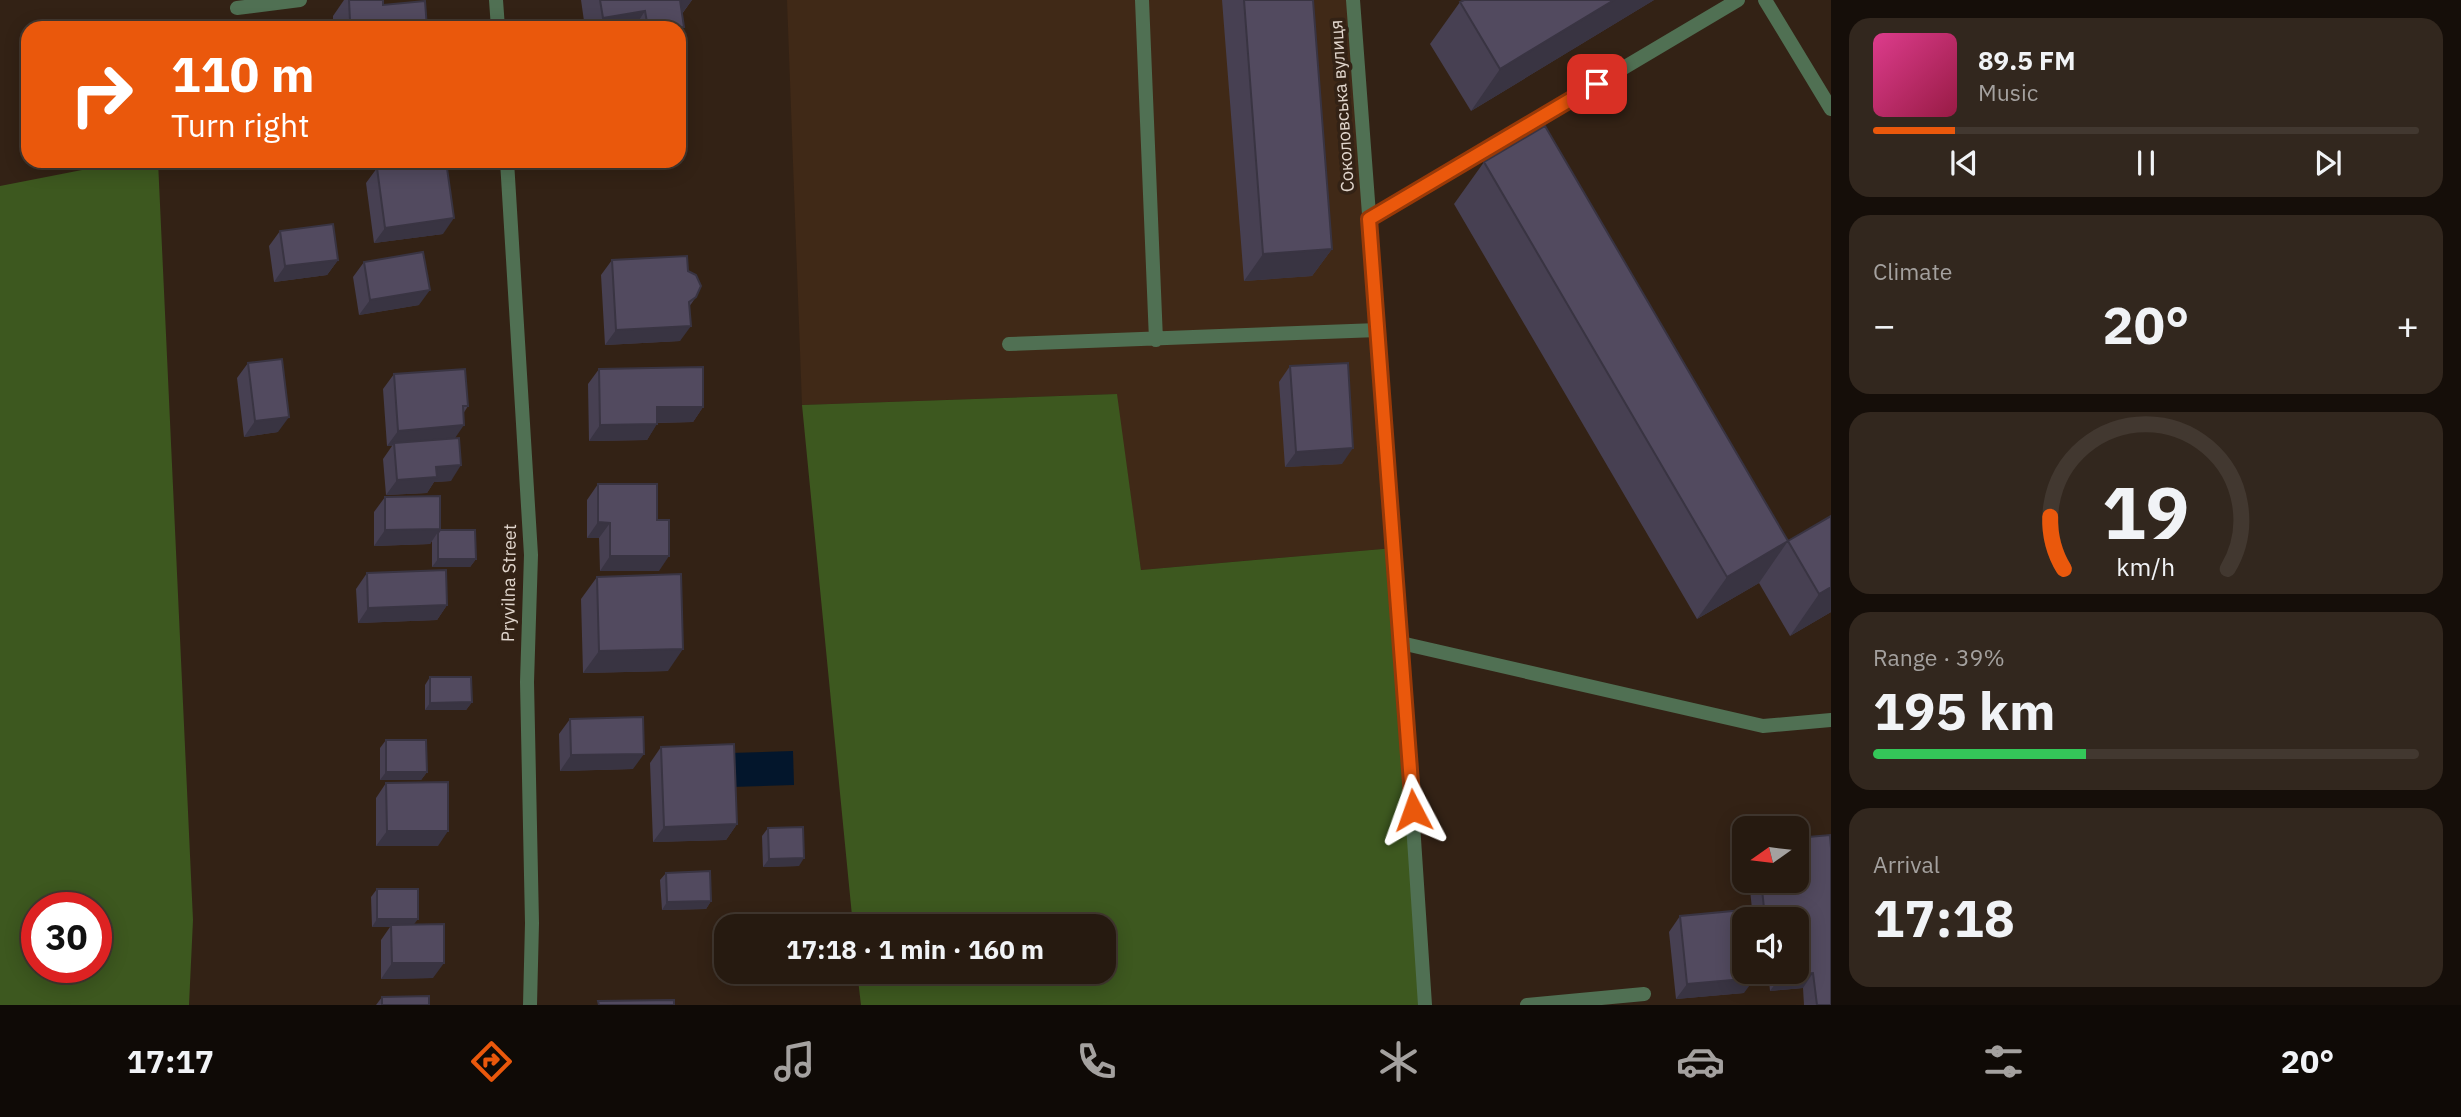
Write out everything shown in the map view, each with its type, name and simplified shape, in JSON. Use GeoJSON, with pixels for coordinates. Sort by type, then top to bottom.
{"type":"FeatureCollection","features":[{"type":"Feature","properties":{"kind":"street"},"geometry":{"type":"LineString","coordinates":[[237,8],[300,0]]}},
{"type":"Feature","properties":{"kind":"street"},"geometry":{"type":"LineString","coordinates":[[496,0],[498,21]]}},
{"type":"Feature","properties":{"kind":"street"},"geometry":{"type":"LineString","coordinates":[[1142,0],[1156,340]]}},
{"type":"Feature","properties":{"kind":"street","name":"Соколовська вулиця"},"geometry":{"type":"LineString","coordinates":[[1353,0],[1402,643],[1426,1005]]}},
{"type":"Feature","properties":{"kind":"street"},"geometry":{"type":"LineString","coordinates":[[1369,219],[1738,0]]}},
{"type":"Feature","properties":{"kind":"street"},"geometry":{"type":"LineString","coordinates":[[1765,0],[1831,108]]}},
{"type":"Feature","properties":{"kind":"street","name":"Pryvilna Street"},"geometry":{"type":"LineString","coordinates":[[507,168],[531,555],[527,682],[532,923],[530,1005]]}},
{"type":"Feature","properties":{"kind":"street"},"geometry":{"type":"LineString","coordinates":[[1009,344],[1378,330]]}},
{"type":"Feature","properties":{"kind":"street"},"geometry":{"type":"LineString","coordinates":[[1402,643],[1763,726],[1831,720]]}},
{"type":"Feature","properties":{"kind":"street"},"geometry":{"type":"LineString","coordinates":[[1527,1005],[1644,994]]}},
{"type":"Feature","properties":{"kind":"shaded area"},"geometry":{"type":"Polygon","coordinates":[[[787,0],[1353,0],[1394,548],[1141,570],[1116,394],[802,405],[787,0]]]}},
{"type":"Feature","properties":{"kind":"green space"},"geometry":{"type":"Polygon","coordinates":[[[92,168],[158,168],[193,920],[189,1005],[0,1005],[0,186],[92,168]]]}},
{"type":"Feature","properties":{"kind":"green space"},"geometry":{"type":"Polygon","coordinates":[[[1117,394],[1141,570],[1394,548],[1425,1005],[861,1005],[859,984],[1116,984],[1116,914],[852,914],[802,405],[1117,394]]]}},
{"type":"Feature","properties":{"kind":"water"},"geometry":{"type":"Polygon","coordinates":[[[793,751],[794,785],[731,787],[730,753],[793,751]]]}},
{"type":"Feature","properties":{"kind":"building"},"geometry":{"type":"Polygon","coordinates":[[[349,0],[383,0],[383,5],[425,1],[426,21],[350,21],[349,0]]]}},
{"type":"Feature","properties":{"kind":"building"},"geometry":{"type":"Polygon","coordinates":[[[600,0],[680,0],[683,21],[647,21],[645,11],[603,18],[600,0]]]}},
{"type":"Feature","properties":{"kind":"building"},"geometry":{"type":"Polygon","coordinates":[[[1244,0],[1313,0],[1332,249],[1263,254],[1244,0]]]}},
{"type":"Feature","properties":{"kind":"building"},"geometry":{"type":"Polygon","coordinates":[[[1614,0],[1500,69],[1460,2],[1614,0]]]}},
{"type":"Feature","properties":{"kind":"building"},"geometry":{"type":"Polygon","coordinates":[[[1545,126],[1788,541],[1727,577],[1484,162],[1545,126]]]}},
{"type":"Feature","properties":{"kind":"building"},"geometry":{"type":"Polygon","coordinates":[[[377,168],[447,168],[454,218],[385,228],[377,168]]]}},
{"type":"Feature","properties":{"kind":"building"},"geometry":{"type":"Polygon","coordinates":[[[333,224],[338,260],[285,266],[280,231],[333,224]]]}},
{"type":"Feature","properties":{"kind":"building"},"geometry":{"type":"Polygon","coordinates":[[[423,252],[430,290],[370,300],[364,262],[423,252]]]}},
{"type":"Feature","properties":{"kind":"building"},"geometry":{"type":"Polygon","coordinates":[[[687,256],[688,271],[696,275],[701,286],[696,297],[689,302],[691,326],[616,330],[612,260],[687,256]]]}},
{"type":"Feature","properties":{"kind":"building"},"geometry":{"type":"Polygon","coordinates":[[[282,359],[289,417],[255,421],[248,363],[282,359]]]}},
{"type":"Feature","properties":{"kind":"building"},"geometry":{"type":"Polygon","coordinates":[[[1348,363],[1353,448],[1296,452],[1290,366],[1348,363]]]}},
{"type":"Feature","properties":{"kind":"building"},"geometry":{"type":"Polygon","coordinates":[[[703,367],[703,407],[657,407],[657,424],[600,425],[599,369],[703,367]]]}},
{"type":"Feature","properties":{"kind":"building"},"geometry":{"type":"Polygon","coordinates":[[[465,369],[468,406],[463,406],[464,425],[398,431],[394,374],[465,369]]]}},
{"type":"Feature","properties":{"kind":"building"},"geometry":{"type":"Polygon","coordinates":[[[459,438],[461,465],[436,467],[437,477],[397,480],[394,443],[459,438]]]}},
{"type":"Feature","properties":{"kind":"building"},"geometry":{"type":"Polygon","coordinates":[[[598,484],[657,484],[657,520],[669,520],[669,556],[610,556],[610,523],[598,522],[598,484]]]}},
{"type":"Feature","properties":{"kind":"building"},"geometry":{"type":"Polygon","coordinates":[[[440,496],[440,529],[385,530],[385,497],[440,496]]]}},
{"type":"Feature","properties":{"kind":"building"},"geometry":{"type":"Polygon","coordinates":[[[1831,516],[1831,587],[1819,594],[1788,541],[1831,516]]]}},
{"type":"Feature","properties":{"kind":"building"},"geometry":{"type":"Polygon","coordinates":[[[440,530],[475,530],[476,559],[438,559],[440,530]]]}},
{"type":"Feature","properties":{"kind":"building"},"geometry":{"type":"Polygon","coordinates":[[[446,570],[447,605],[368,608],[367,573],[446,570]]]}},
{"type":"Feature","properties":{"kind":"building"},"geometry":{"type":"Polygon","coordinates":[[[681,574],[683,649],[599,651],[597,577],[681,574]]]}},
{"type":"Feature","properties":{"kind":"building"},"geometry":{"type":"Polygon","coordinates":[[[430,677],[471,677],[472,702],[430,703],[430,677]]]}},
{"type":"Feature","properties":{"kind":"building"},"geometry":{"type":"Polygon","coordinates":[[[643,717],[644,754],[571,755],[570,719],[643,717]]]}},
{"type":"Feature","properties":{"kind":"building"},"geometry":{"type":"Polygon","coordinates":[[[386,740],[426,740],[427,772],[386,772],[386,740]]]}},
{"type":"Feature","properties":{"kind":"building"},"geometry":{"type":"Polygon","coordinates":[[[734,744],[737,824],[664,827],[661,747],[734,744]]]}},
{"type":"Feature","properties":{"kind":"building"},"geometry":{"type":"Polygon","coordinates":[[[448,782],[448,831],[387,831],[386,783],[448,782]]]}},
{"type":"Feature","properties":{"kind":"building"},"geometry":{"type":"Polygon","coordinates":[[[803,827],[804,858],[769,859],[768,828],[803,827]]]}},
{"type":"Feature","properties":{"kind":"building"},"geometry":{"type":"Polygon","coordinates":[[[1830,835],[1831,1005],[1817,1005],[1813,973],[1809,973],[1809,907],[1764,907],[1762,893],[1810,892],[1810,837],[1830,835]]]}},
{"type":"Feature","properties":{"kind":"building"},"geometry":{"type":"Polygon","coordinates":[[[710,871],[711,901],[667,902],[666,873],[710,871]]]}},
{"type":"Feature","properties":{"kind":"building"},"geometry":{"type":"Polygon","coordinates":[[[377,889],[418,889],[418,919],[377,919],[377,889]]]}},
{"type":"Feature","properties":{"kind":"building"},"geometry":{"type":"Polygon","coordinates":[[[1732,911],[1732,980],[1687,984],[1680,916],[1732,911]]]}},
{"type":"Feature","properties":{"kind":"building"},"geometry":{"type":"Polygon","coordinates":[[[444,924],[444,963],[392,963],[391,925],[444,924]]]}},
{"type":"Feature","properties":{"kind":"building"},"geometry":{"type":"Polygon","coordinates":[[[429,996],[429,1005],[382,1005],[382,997],[429,996]]]}},
{"type":"Feature","properties":{"kind":"building"},"geometry":{"type":"Polygon","coordinates":[[[674,1000],[674,1005],[599,1005],[598,1001],[674,1000]]]}},
{"type":"Feature","properties":{"kind":"route"},"geometry":{"type":"LineString","coordinates":[[1413,810],[1369,219],[1597,84]]}}]}
